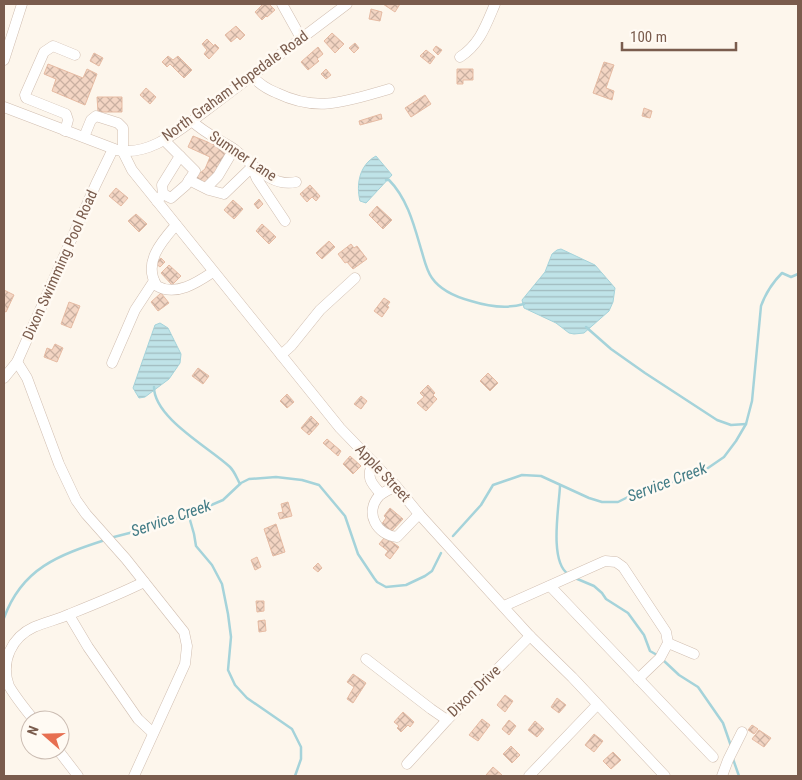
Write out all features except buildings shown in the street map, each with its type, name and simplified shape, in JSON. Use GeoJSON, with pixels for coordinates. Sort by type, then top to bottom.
{"type":"FeatureCollection","features":[{"type":"Feature","properties":{"kind":"street"},"geometry":{"type":"LineString","coordinates":[[4,60],[22,4]]}},
{"type":"Feature","properties":{"kind":"street"},"geometry":{"type":"LineString","coordinates":[[282,4],[301,38]]}},
{"type":"Feature","properties":{"kind":"street","name":"North Graham Hopedale Road"},"geometry":{"type":"LineString","coordinates":[[118,150],[146,148],[164,140],[347,4]]}},
{"type":"Feature","properties":{"kind":"street"},"geometry":{"type":"LineString","coordinates":[[460,57],[478,41],[495,4]]}},
{"type":"Feature","properties":{"kind":"street"},"geometry":{"type":"LineString","coordinates":[[66,131],[68,120],[66,114],[26,98],[25,95],[44,52],[53,46],[75,55]]}},
{"type":"Feature","properties":{"kind":"street"},"geometry":{"type":"LineString","coordinates":[[252,76],[272,92],[292,100],[310,104],[337,103],[389,89]]}},
{"type":"Feature","properties":{"kind":"street"},"geometry":{"type":"LineString","coordinates":[[30,117],[36,102]]}},
{"type":"Feature","properties":{"kind":"street"},"geometry":{"type":"LineString","coordinates":[[4,107],[84,138],[118,150],[123,128],[118,123],[96,116],[91,120],[84,138]]}},
{"type":"Feature","properties":{"kind":"street","name":"Sumner Lane"},"geometry":{"type":"LineString","coordinates":[[192,121],[198,127],[234,149],[264,175],[284,183],[296,182]]}},
{"type":"Feature","properties":{"kind":"street"},"geometry":{"type":"LineString","coordinates":[[164,140],[180,156],[195,171],[186,185],[171,198],[160,198],[162,184],[180,156]]}},
{"type":"Feature","properties":{"kind":"street"},"geometry":{"type":"LineString","coordinates":[[206,188],[218,176],[234,149]]}},
{"type":"Feature","properties":{"kind":"street","name":"Apple Street"},"geometry":{"type":"LineString","coordinates":[[118,150],[132,170],[160,198],[176,224],[340,428],[396,486],[419,514],[530,636],[666,776]]}},
{"type":"Feature","properties":{"kind":"street","name":"Dixon Swimming Pool Road"},"geometry":{"type":"LineString","coordinates":[[4,378],[17,362],[96,184],[118,150]]}},
{"type":"Feature","properties":{"kind":"street"},"geometry":{"type":"LineString","coordinates":[[189,180],[224,194],[255,167]]}},
{"type":"Feature","properties":{"kind":"street"},"geometry":{"type":"LineString","coordinates":[[255,167],[254,172],[257,178],[285,221]]}},
{"type":"Feature","properties":{"kind":"street"},"geometry":{"type":"LineString","coordinates":[[176,224],[155,253],[152,273],[157,286],[169,290],[181,288],[192,285],[214,272]]}},
{"type":"Feature","properties":{"kind":"street"},"geometry":{"type":"LineString","coordinates":[[281,355],[320,310],[355,278]]}},
{"type":"Feature","properties":{"kind":"street"},"geometry":{"type":"LineString","coordinates":[[112,363],[135,310],[154,281]]}},
{"type":"Feature","properties":{"kind":"street"},"geometry":{"type":"LineString","coordinates":[[17,362],[27,378],[59,464],[76,500],[183,628],[187,646],[185,664],[134,776]]}},
{"type":"Feature","properties":{"kind":"street"},"geometry":{"type":"LineString","coordinates":[[374,462],[369,475],[374,486],[381,494]]}},
{"type":"Feature","properties":{"kind":"street"},"geometry":{"type":"LineString","coordinates":[[396,486],[381,494],[373,508],[373,516],[378,528],[389,536],[397,537],[419,514]]}},
{"type":"Feature","properties":{"kind":"street"},"geometry":{"type":"LineString","coordinates":[[504,606],[605,561],[616,562],[623,567],[666,632],[668,643],[660,658],[638,679]]}},
{"type":"Feature","properties":{"kind":"street"},"geometry":{"type":"LineString","coordinates":[[26,710],[6,678],[5,661],[11,645],[22,634],[35,627],[69,615],[144,582]]}},
{"type":"Feature","properties":{"kind":"street"},"geometry":{"type":"LineString","coordinates":[[550,586],[712,757]]}},
{"type":"Feature","properties":{"kind":"street"},"geometry":{"type":"LineString","coordinates":[[69,615],[88,647],[138,719],[153,733]]}},
{"type":"Feature","properties":{"kind":"street","name":"Dixon Drive"},"geometry":{"type":"LineString","coordinates":[[366,659],[447,720],[530,636]]}},
{"type":"Feature","properties":{"kind":"street"},"geometry":{"type":"LineString","coordinates":[[668,643],[694,654]]}},
{"type":"Feature","properties":{"kind":"street"},"geometry":{"type":"LineString","coordinates":[[535,774],[597,705]]}},
{"type":"Feature","properties":{"kind":"street"},"geometry":{"type":"LineString","coordinates":[[407,764],[447,720]]}},
{"type":"Feature","properties":{"kind":"street"},"geometry":{"type":"LineString","coordinates":[[722,776],[742,732]]}},
{"type":"Feature","properties":{"kind":"street"},"geometry":{"type":"LineString","coordinates":[[66,760],[78,776]]}},
{"type":"Feature","properties":{"kind":"water"},"geometry":{"type":"Polygon","coordinates":[[[376,156],[392,175],[366,203],[360,201],[358,188],[360,176],[370,160],[376,156]]]}},
{"type":"Feature","properties":{"kind":"water"},"geometry":{"type":"Polygon","coordinates":[[[561,249],[595,265],[615,288],[613,302],[609,311],[584,333],[569,333],[556,323],[524,308],[522,300],[545,272],[552,254],[561,249]]]}},
{"type":"Feature","properties":{"kind":"water"},"geometry":{"type":"Polygon","coordinates":[[[160,323],[168,328],[181,354],[180,363],[169,379],[145,397],[139,398],[133,388],[155,325],[160,323]]]}},
{"type":"Feature","properties":{"kind":"waterway"},"geometry":{"type":"LineString","coordinates":[[386,180],[389,180],[401,195],[413,221],[425,264],[432,278],[440,287],[454,295],[484,304],[504,307],[524,304]]}},
{"type":"Feature","properties":{"kind":"waterway","name":"Service Creek"},"geometry":{"type":"LineString","coordinates":[[453,536],[481,505],[493,485],[522,475],[541,476],[602,502],[618,502],[634,494],[662,487],[692,472],[708,468],[724,457],[746,424],[752,401],[763,301],[775,280],[782,273],[791,277],[798,274]]}},
{"type":"Feature","properties":{"kind":"waterway"},"geometry":{"type":"LineString","coordinates":[[586,327],[611,349],[717,420],[731,425],[746,424]]}},
{"type":"Feature","properties":{"kind":"waterway"},"geometry":{"type":"LineString","coordinates":[[154,387],[156,399],[163,410],[184,432],[230,467],[240,484]]}},
{"type":"Feature","properties":{"kind":"waterway","name":"Service Creek"},"geometry":{"type":"LineString","coordinates":[[110,538],[145,529],[195,512],[223,500],[241,483],[249,479],[276,477],[302,480],[319,485],[345,516],[358,554],[377,582],[386,587],[406,585],[425,576],[432,571],[441,553]]}},
{"type":"Feature","properties":{"kind":"waterway"},"geometry":{"type":"LineString","coordinates":[[560,486],[556,533],[557,546],[562,567],[568,574]]}},
{"type":"Feature","properties":{"kind":"waterway"},"geometry":{"type":"LineString","coordinates":[[188,513],[196,546],[212,565],[222,584],[231,637],[228,670],[235,685],[247,698],[292,729],[301,747],[301,759],[295,776]]}},
{"type":"Feature","properties":{"kind":"waterway","name":"Service Creek"},"geometry":{"type":"LineString","coordinates":[[4,618],[21,587],[32,575],[44,566],[72,551],[105,540]]}},
{"type":"Feature","properties":{"kind":"waterway"},"geometry":{"type":"LineString","coordinates":[[575,578],[594,586],[606,599],[628,613],[644,635],[650,651],[657,655]]}},
{"type":"Feature","properties":{"kind":"waterway"},"geometry":{"type":"LineString","coordinates":[[663,660],[679,675],[698,687],[723,723],[731,746]]}},
{"type":"Feature","properties":{"kind":"waterway"},"geometry":{"type":"LineString","coordinates":[[733,759],[739,776]]}}]}
